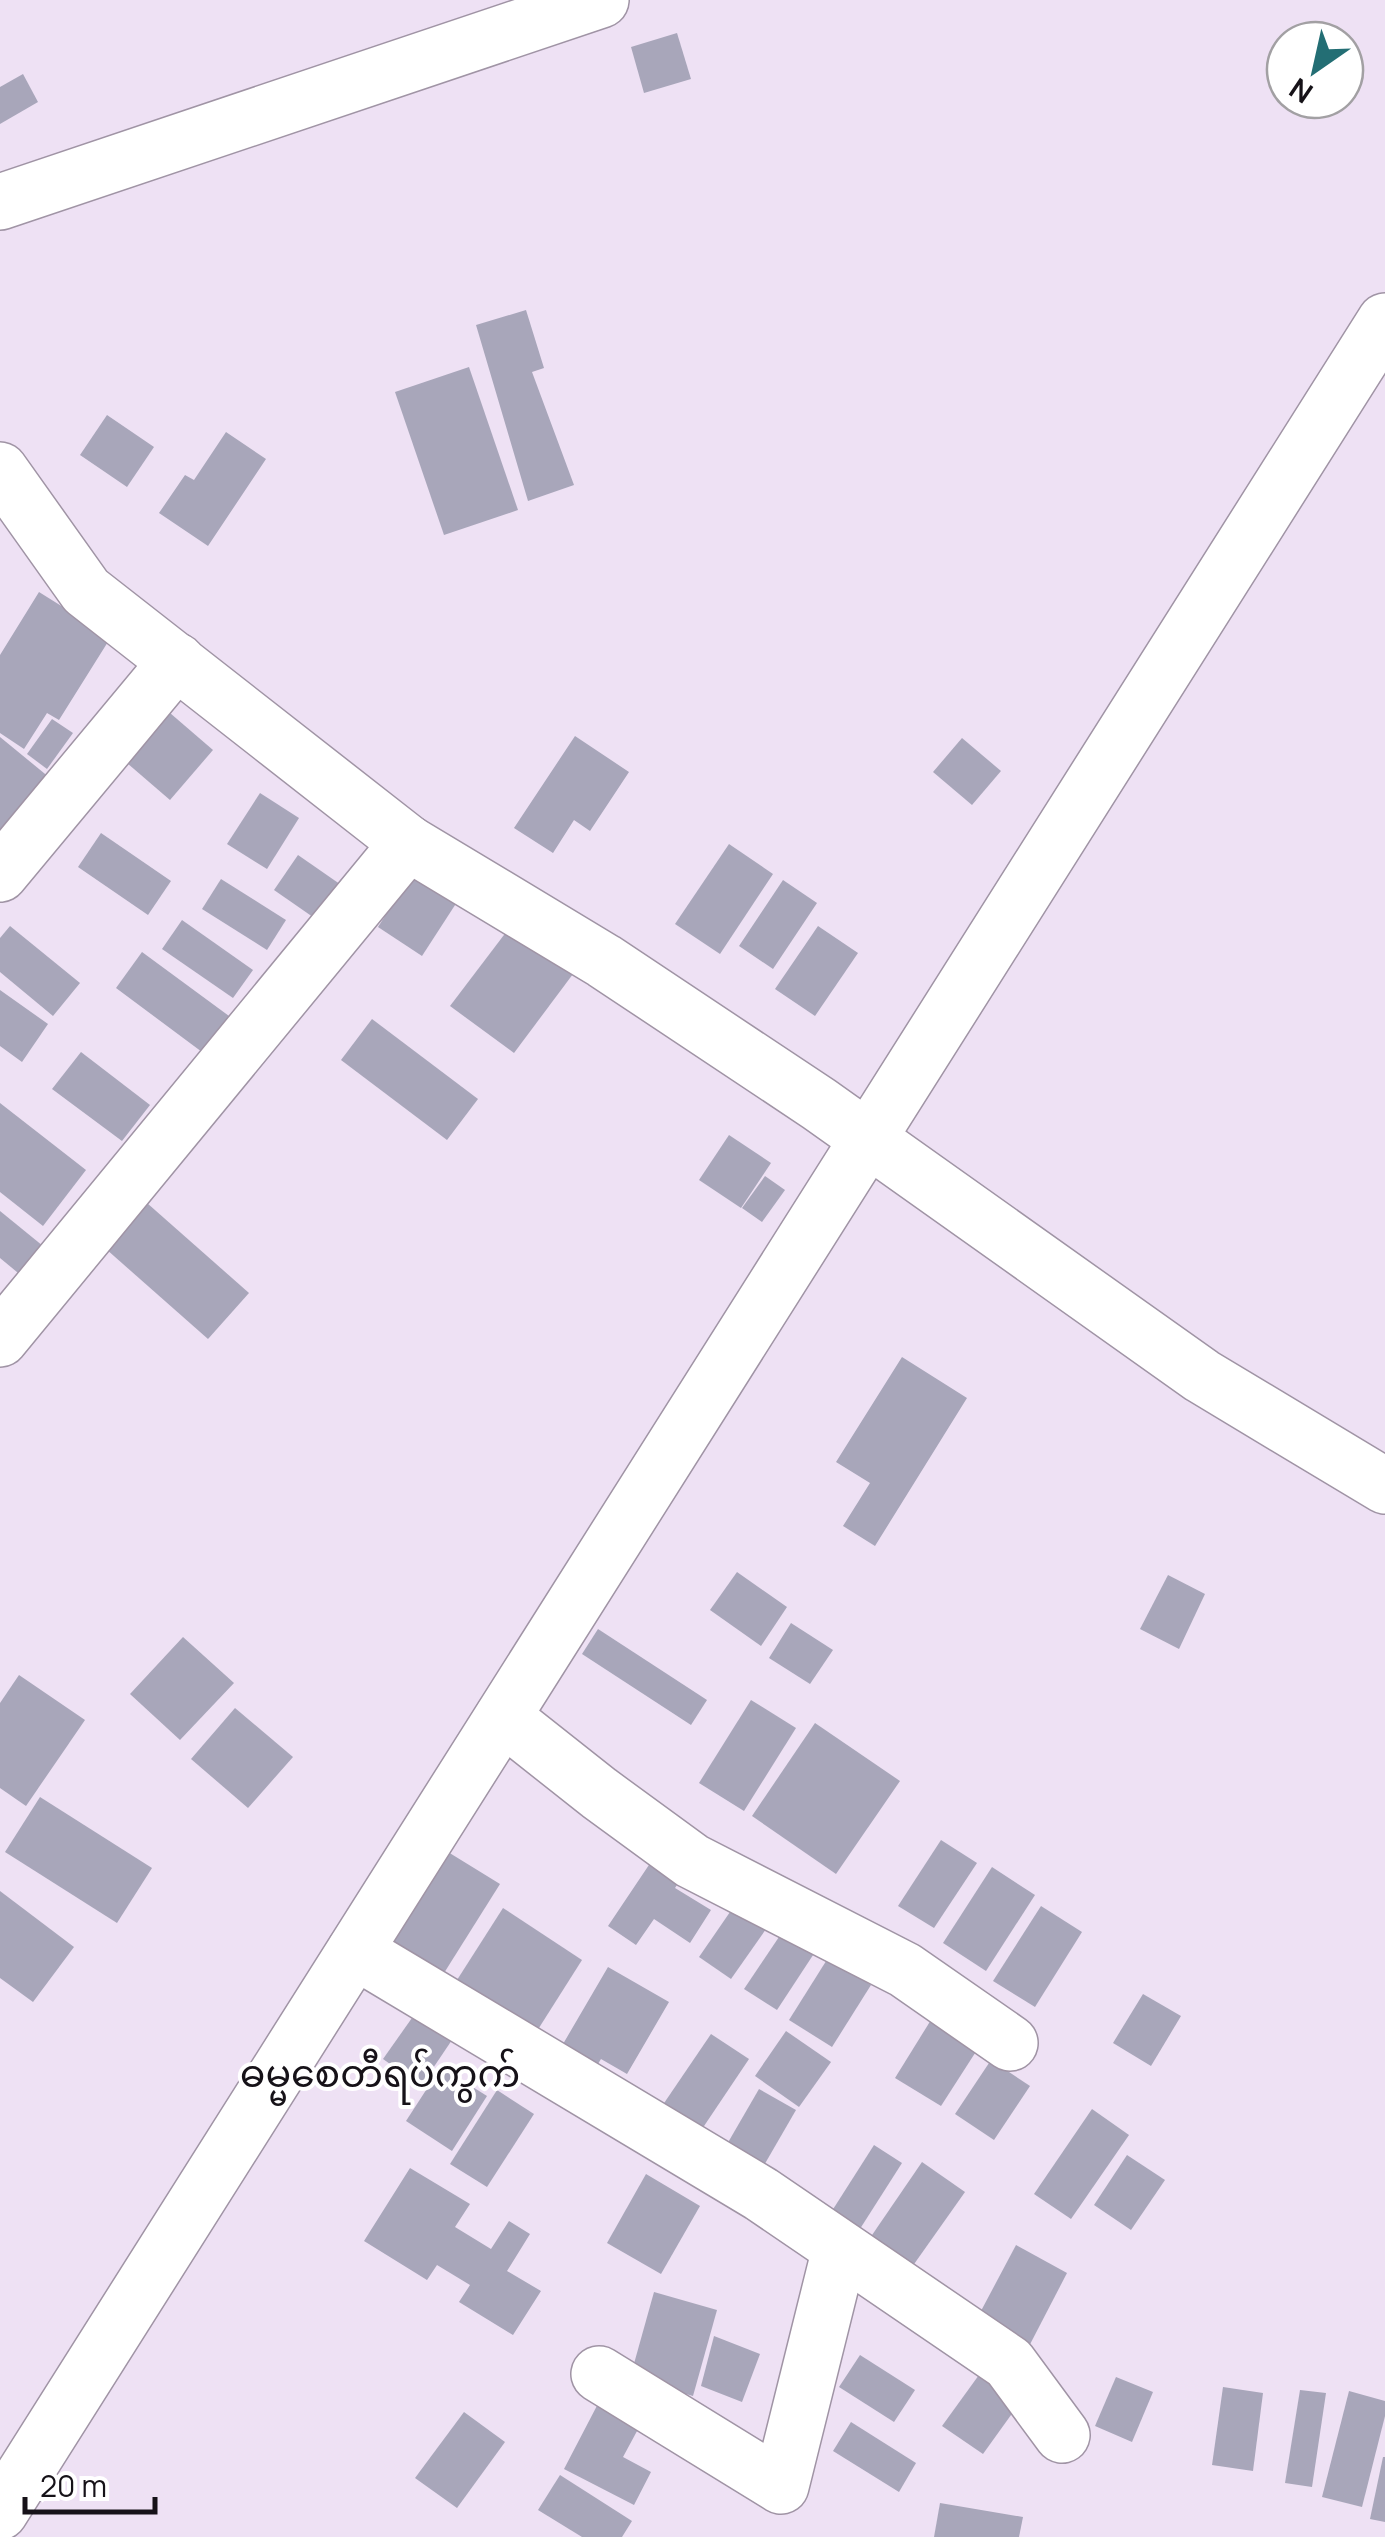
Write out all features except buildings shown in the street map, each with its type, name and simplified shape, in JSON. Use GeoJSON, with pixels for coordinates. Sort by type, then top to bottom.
{"type":"FeatureCollection","features":[{"type":"Feature","properties":{"kind":"street"},"geometry":{"type":"LineString","coordinates":[[0,202],[584,2]]}},
{"type":"Feature","properties":{"kind":"street"},"geometry":{"type":"LineString","coordinates":[[0,2512],[1385,322]]}},
{"type":"Feature","properties":{"kind":"street"},"geometry":{"type":"LineString","coordinates":[[0,470],[86,590],[408,843],[604,961],[868,1139],[1202,1376],[1385,1486]]}},
{"type":"Feature","properties":{"kind":"street"},"geometry":{"type":"LineString","coordinates":[[0,874],[177,662]]}},
{"type":"Feature","properties":{"kind":"street"},"geometry":{"type":"LineString","coordinates":[[3,1329],[408,843]]}},
{"type":"Feature","properties":{"kind":"street"},"geometry":{"type":"LineString","coordinates":[[503,1716],[692,1861],[905,1970],[1010,2042]]}},
{"type":"Feature","properties":{"kind":"street"},"geometry":{"type":"LineString","coordinates":[[354,1950],[761,2194],[1009,2363],[1062,2435]]}},
{"type":"Feature","properties":{"kind":"street"},"geometry":{"type":"LineString","coordinates":[[599,2374],[782,2486],[840,2249]]}},
{"type":"Feature","properties":{"kind":"district","name":"ဓမ္မစေတီရပ်ကွက်"},"geometry":{"type":"Point","coordinates":[380,2074]}}]}
